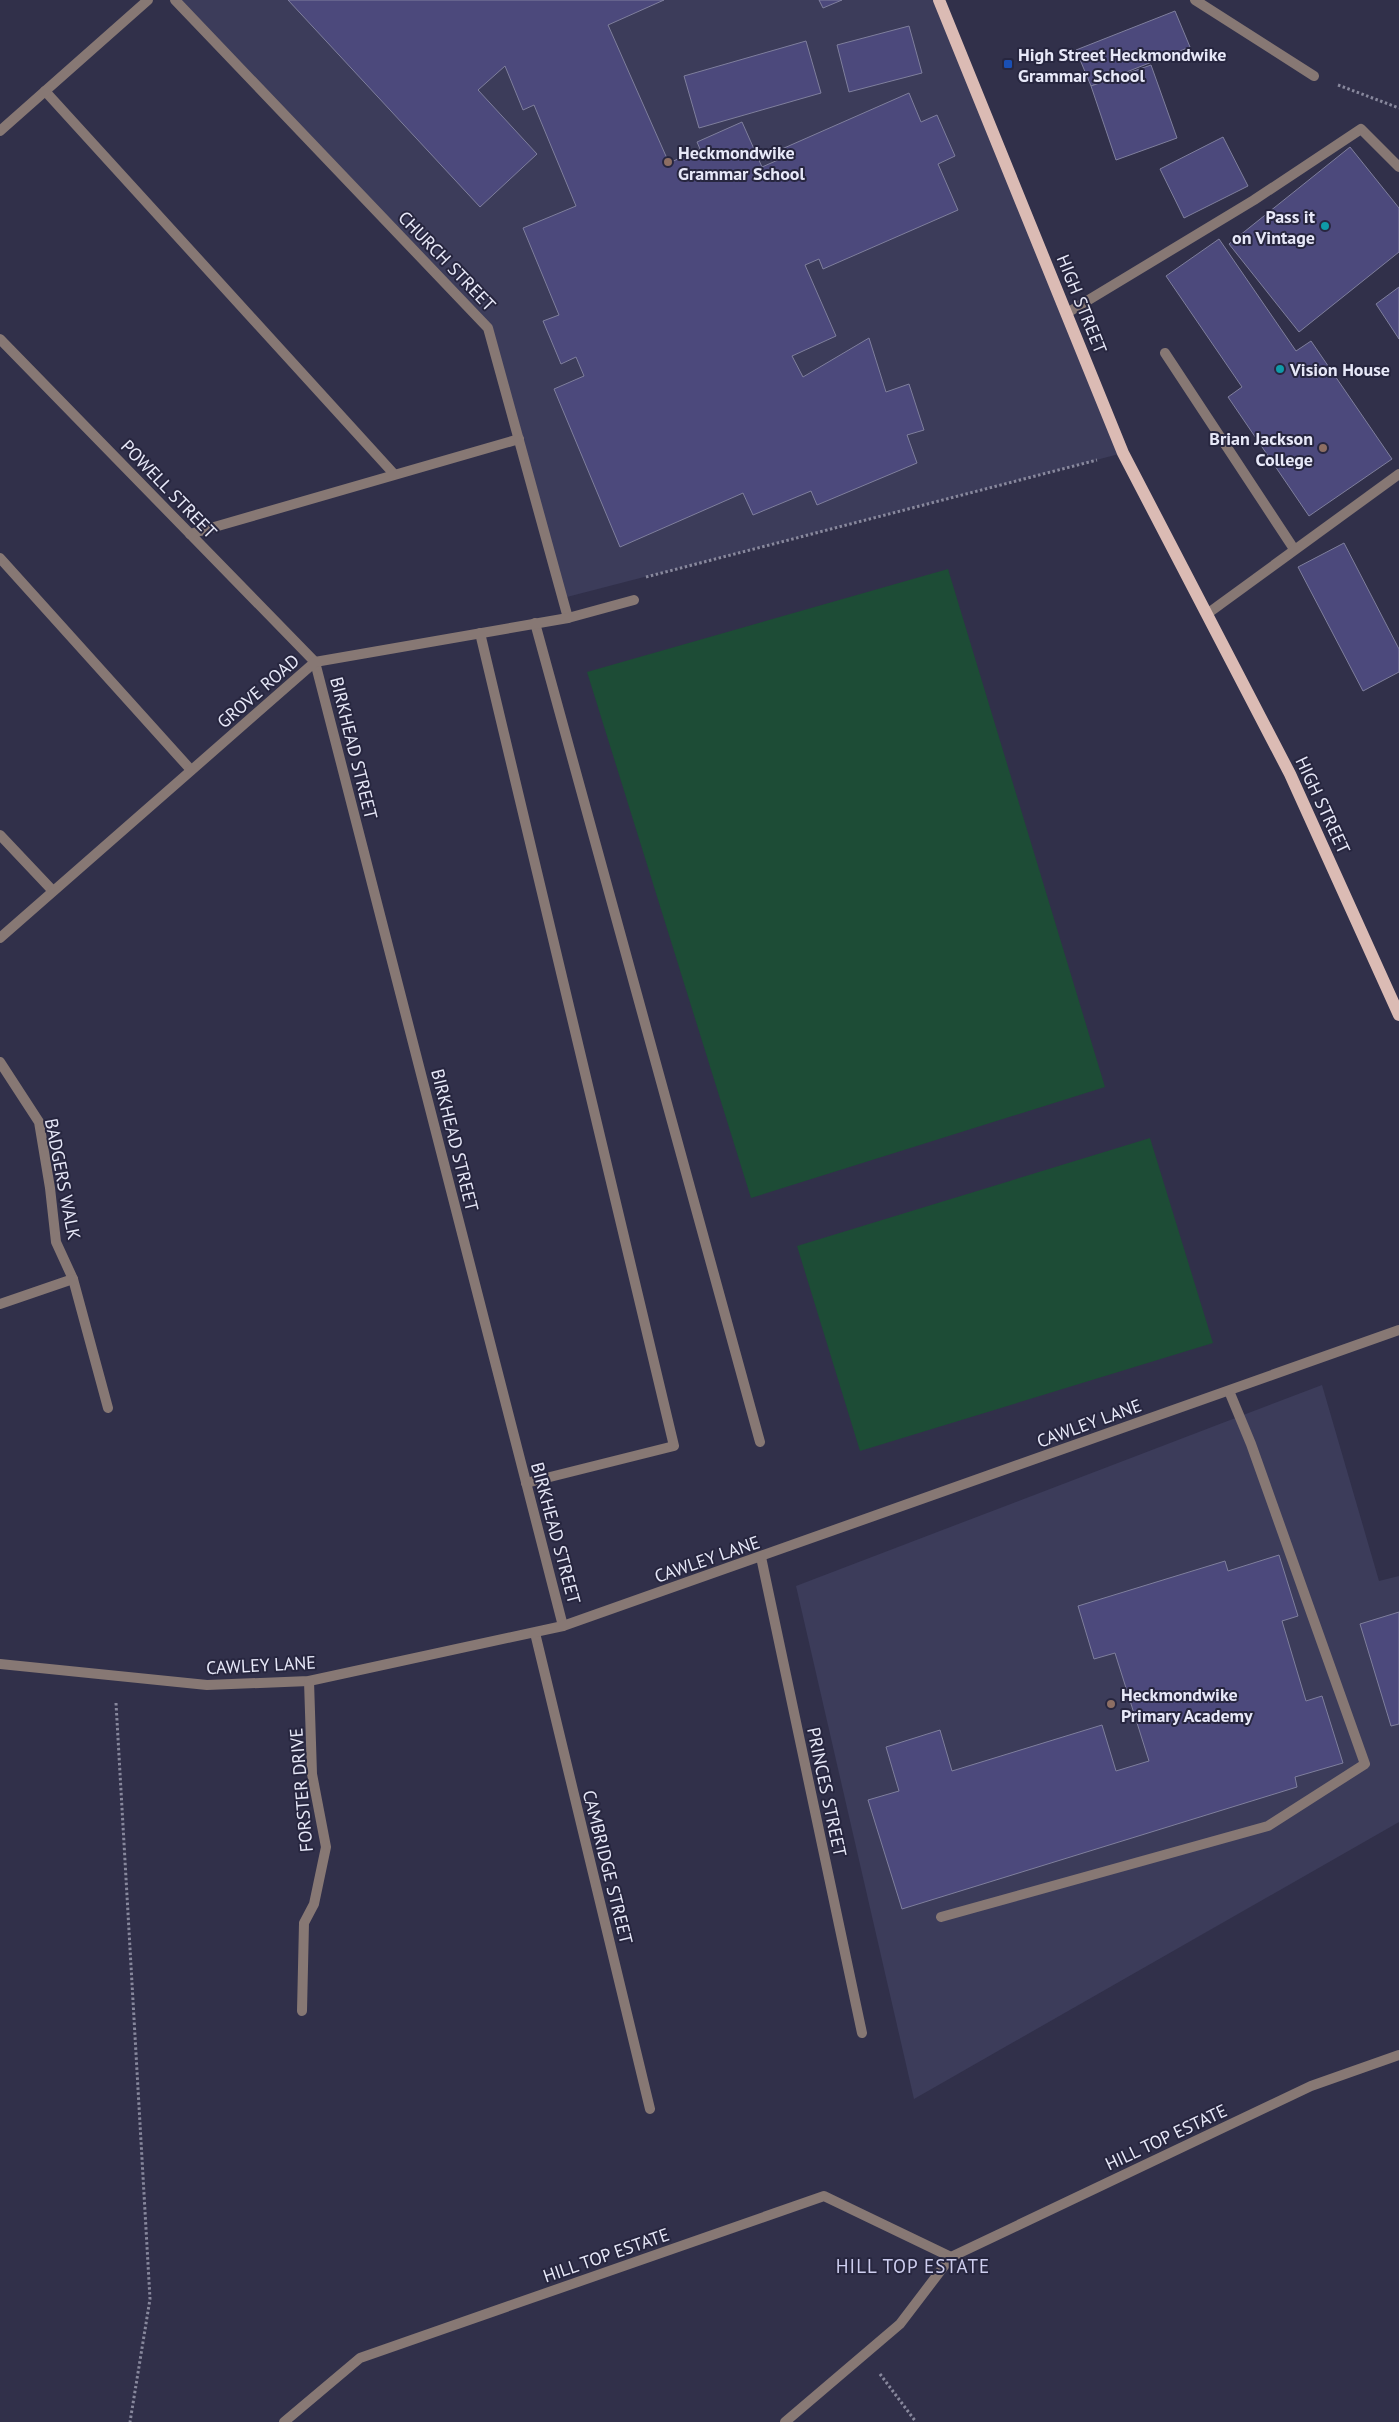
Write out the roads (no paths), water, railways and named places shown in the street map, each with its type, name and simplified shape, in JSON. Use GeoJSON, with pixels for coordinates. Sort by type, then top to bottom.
{"type":"FeatureCollection","features":[{"type":"Feature","properties":{"kind":"main road","name":"HIGH STREET"},"geometry":{"type":"LineString","coordinates":[[939,0],[1123,453],[1290,774],[1399,1015]]}},
{"type":"Feature","properties":{"kind":"street"},"geometry":{"type":"LineString","coordinates":[[0,132],[148,0]]}},
{"type":"Feature","properties":{"kind":"street","name":"CHURCH STREET"},"geometry":{"type":"LineString","coordinates":[[175,0],[488,328],[568,618]]}},
{"type":"Feature","properties":{"kind":"street"},"geometry":{"type":"LineString","coordinates":[[1195,0],[1314,76]]}},
{"type":"Feature","properties":{"kind":"street"},"geometry":{"type":"LineString","coordinates":[[45,91],[394,474]]}},
{"type":"Feature","properties":{"kind":"street"},"geometry":{"type":"LineString","coordinates":[[1066,312],[1254,200],[1361,129],[1399,167]]}},
{"type":"Feature","properties":{"kind":"street","name":"POWELL STREET"},"geometry":{"type":"LineString","coordinates":[[0,339],[315,662]]}},
{"type":"Feature","properties":{"kind":"street"},"geometry":{"type":"LineString","coordinates":[[1165,353],[1294,549]]}},
{"type":"Feature","properties":{"kind":"street"},"geometry":{"type":"LineString","coordinates":[[190,534],[394,474],[519,440]]}},
{"type":"Feature","properties":{"kind":"street"},"geometry":{"type":"LineString","coordinates":[[1207,614],[1399,474]]}},
{"type":"Feature","properties":{"kind":"street"},"geometry":{"type":"LineString","coordinates":[[0,558],[191,770]]}},
{"type":"Feature","properties":{"kind":"street","name":"GROVE ROAD"},"geometry":{"type":"LineString","coordinates":[[0,938],[52,890],[315,662],[535,622],[568,618],[634,600]]}},
{"type":"Feature","properties":{"kind":"street"},"geometry":{"type":"LineString","coordinates":[[535,622],[760,1442]]}},
{"type":"Feature","properties":{"kind":"street"},"geometry":{"type":"LineString","coordinates":[[480,632],[674,1446],[526,1483]]}},
{"type":"Feature","properties":{"kind":"street","name":"BIRKHEAD STREET"},"geometry":{"type":"LineString","coordinates":[[315,662],[564,1626]]}},
{"type":"Feature","properties":{"kind":"street"},"geometry":{"type":"LineString","coordinates":[[0,836],[52,890]]}},
{"type":"Feature","properties":{"kind":"street","name":"BADGERS WALK"},"geometry":{"type":"LineString","coordinates":[[0,1062],[38,1122],[50,1188],[56,1242],[73,1278],[108,1408]]}},
{"type":"Feature","properties":{"kind":"street"},"geometry":{"type":"LineString","coordinates":[[0,1304],[73,1278]]}},
{"type":"Feature","properties":{"kind":"street","name":"CAWLEY LANE"},"geometry":{"type":"LineString","coordinates":[[0,1664],[207,1685],[309,1681],[535,1633],[564,1626],[1399,1330]]}},
{"type":"Feature","properties":{"kind":"street"},"geometry":{"type":"LineString","coordinates":[[941,1916],[1268,1826],[1365,1764],[1251,1444],[1229,1391]]}},
{"type":"Feature","properties":{"kind":"street","name":"PRINCES STREET"},"geometry":{"type":"LineString","coordinates":[[760,1557],[862,2033]]}},
{"type":"Feature","properties":{"kind":"street","name":"CAMBRIDGE STREET"},"geometry":{"type":"LineString","coordinates":[[535,1633],[650,2110]]}},
{"type":"Feature","properties":{"kind":"street","name":"FORSTER DRIVE"},"geometry":{"type":"LineString","coordinates":[[302,2011],[304,1923],[314,1904],[326,1847],[312,1774],[309,1681]]}},
{"type":"Feature","properties":{"kind":"street","name":"HILL TOP ESTATE"},"geometry":{"type":"LineString","coordinates":[[785,2422],[900,2324],[951,2257],[1311,2086],[1399,2056]]}},
{"type":"Feature","properties":{"kind":"street","name":"HILL TOP ESTATE"},"geometry":{"type":"LineString","coordinates":[[284,2422],[360,2358],[824,2196],[951,2257]]}},
{"type":"Feature","properties":{"kind":"place","name":"High Street Heckmondwike Grammar School"},"geometry":{"type":"Point","coordinates":[1008,64]}},
{"type":"Feature","properties":{"kind":"place","name":"Heckmondwike Grammar School"},"geometry":{"type":"Point","coordinates":[668,162]}},
{"type":"Feature","properties":{"kind":"place","name":"Pass it on Vintage"},"geometry":{"type":"Point","coordinates":[1325,226]}},
{"type":"Feature","properties":{"kind":"place","name":"Vision House"},"geometry":{"type":"Point","coordinates":[1280,369]}},
{"type":"Feature","properties":{"kind":"place","name":"Brian Jackson College"},"geometry":{"type":"Point","coordinates":[1323,448]}},
{"type":"Feature","properties":{"kind":"place","name":"Heckmondwike Primary Academy"},"geometry":{"type":"Point","coordinates":[1111,1704]}},
{"type":"Feature","properties":{"kind":"district","name":"HILL TOP ESTATE"},"geometry":{"type":"Point","coordinates":[913,2266]}}]}
